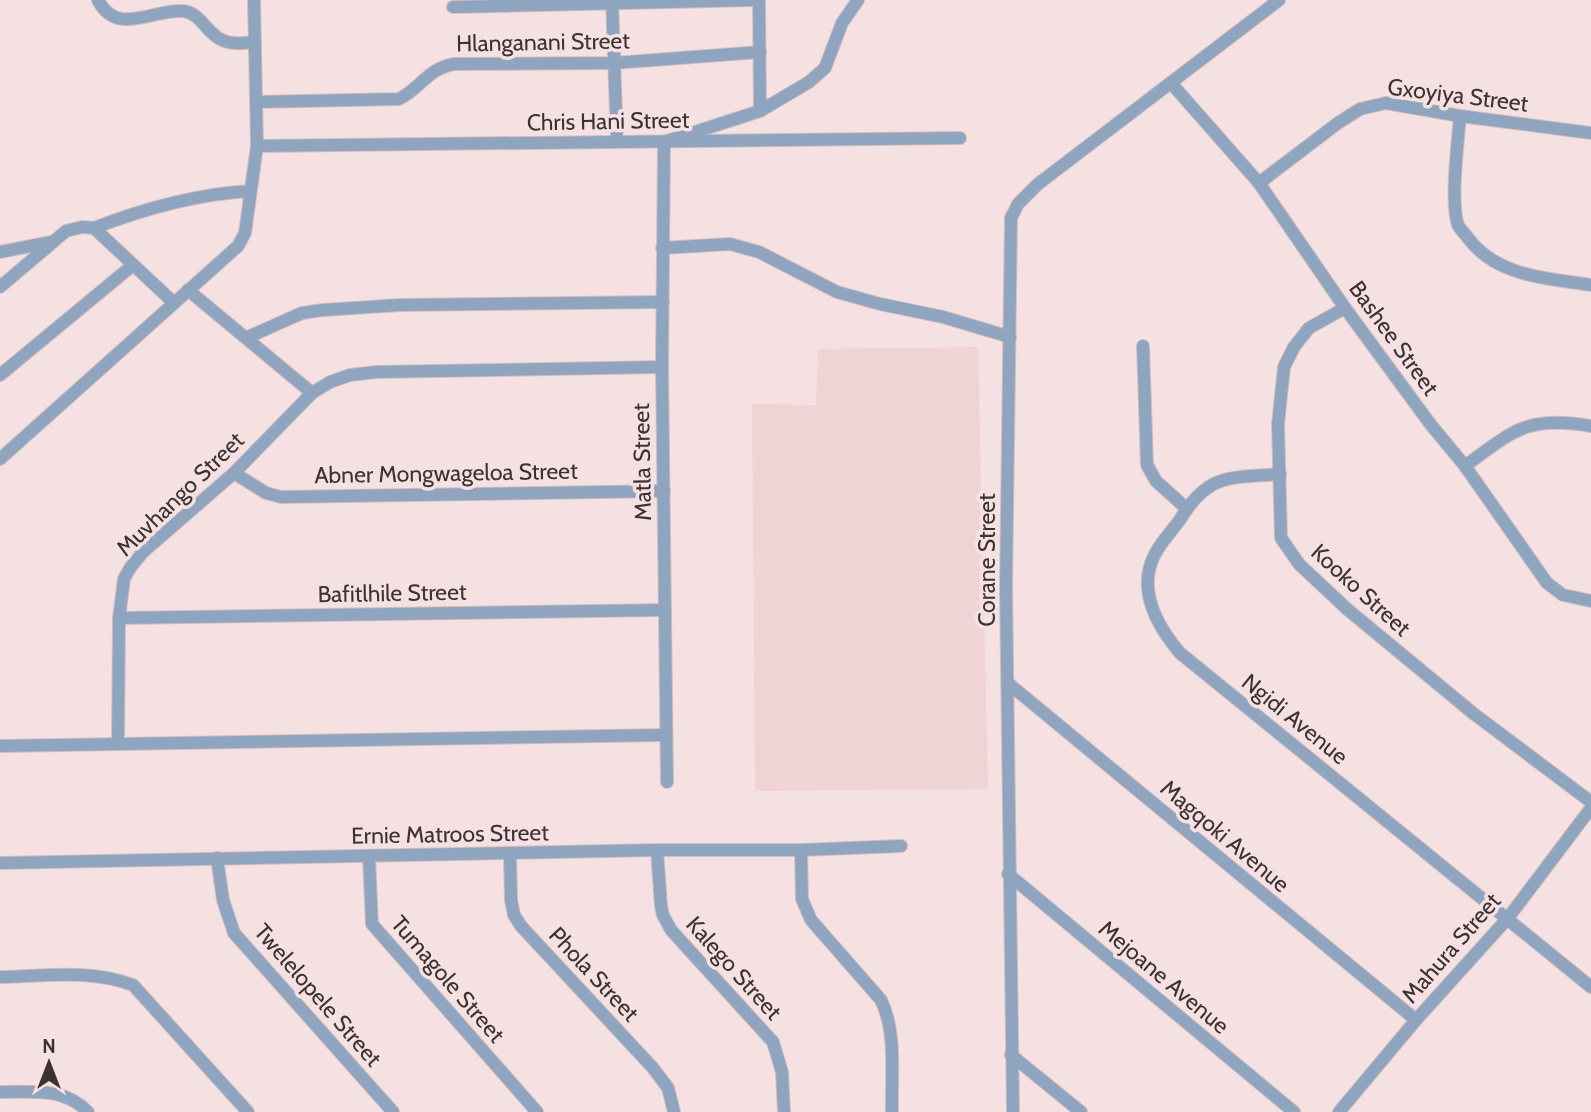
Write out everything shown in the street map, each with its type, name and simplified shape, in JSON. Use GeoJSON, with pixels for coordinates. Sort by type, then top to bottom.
{"type":"FeatureCollection","features":[{"type":"Feature","properties":{"kind":"street"},"geometry":{"type":"LineString","coordinates":[[98,0],[103,10],[114,17],[125,19],[175,11],[188,12],[197,17],[220,40],[231,43],[255,42]]}},
{"type":"Feature","properties":{"kind":"street"},"geometry":{"type":"LineString","coordinates":[[0,459],[238,246],[244,233],[257,146],[254,0]]}},
{"type":"Feature","properties":{"kind":"street","name":"Hlanganani Street"},"geometry":{"type":"LineString","coordinates":[[453,6],[754,0]]}},
{"type":"Feature","properties":{"kind":"street"},"geometry":{"type":"LineString","coordinates":[[759,0],[760,111]]}},
{"type":"Feature","properties":{"kind":"street"},"geometry":{"type":"LineString","coordinates":[[664,142],[760,111],[809,82],[825,68],[842,23],[858,0]]}},
{"type":"Feature","properties":{"kind":"street","name":"Corane Street"},"geometry":{"type":"LineString","coordinates":[[1013,1112],[1006,587],[1011,218],[1018,204],[1038,184],[1279,0]]}},
{"type":"Feature","properties":{"kind":"street"},"geometry":{"type":"LineString","coordinates":[[612,2],[617,142]]}},
{"type":"Feature","properties":{"kind":"street","name":"Hlanganani Street"},"geometry":{"type":"LineString","coordinates":[[256,102],[399,99],[410,94],[437,68],[454,64],[614,63],[760,52]]}},
{"type":"Feature","properties":{"kind":"street","name":"Bashee Street"},"geometry":{"type":"LineString","coordinates":[[1171,83],[1259,183],[1345,308],[1431,425],[1465,466],[1547,583],[1563,595],[1591,601]]}},
{"type":"Feature","properties":{"kind":"street","name":"Gxoyiya Street"},"geometry":{"type":"LineString","coordinates":[[1259,183],[1360,109],[1386,103],[1460,116],[1591,133]]}},
{"type":"Feature","properties":{"kind":"street"},"geometry":{"type":"LineString","coordinates":[[1460,116],[1455,185],[1458,224],[1469,240],[1482,255],[1503,268],[1527,275],[1591,285]]}},
{"type":"Feature","properties":{"kind":"street","name":"Chris Hani Street"},"geometry":{"type":"LineString","coordinates":[[257,146],[960,138]]}},
{"type":"Feature","properties":{"kind":"street","name":"Matla Street"},"geometry":{"type":"LineString","coordinates":[[664,142],[662,367],[667,782]]}},
{"type":"Feature","properties":{"kind":"street"},"geometry":{"type":"LineString","coordinates":[[0,287],[66,231],[82,227],[94,228],[218,192],[250,191]]}},
{"type":"Feature","properties":{"kind":"street"},"geometry":{"type":"LineString","coordinates":[[94,228],[173,302]]}},
{"type":"Feature","properties":{"kind":"street"},"geometry":{"type":"LineString","coordinates":[[0,252],[52,242]]}},
{"type":"Feature","properties":{"kind":"street"},"geometry":{"type":"LineString","coordinates":[[662,248],[730,244],[759,252],[837,292],[943,317],[1010,337]]}},
{"type":"Feature","properties":{"kind":"street"},"geometry":{"type":"LineString","coordinates":[[0,375],[133,265]]}},
{"type":"Feature","properties":{"kind":"street"},"geometry":{"type":"LineString","coordinates":[[188,290],[312,393]]}},
{"type":"Feature","properties":{"kind":"street"},"geometry":{"type":"LineString","coordinates":[[248,338],[302,313],[323,310],[400,305],[663,302]]}},
{"type":"Feature","properties":{"kind":"street","name":"Kooko Street"},"geometry":{"type":"LineString","coordinates":[[1345,308],[1309,328],[1294,346],[1284,367],[1278,424],[1281,538],[1299,564],[1346,608],[1474,714],[1591,802]]}},
{"type":"Feature","properties":{"kind":"street"},"geometry":{"type":"LineString","coordinates":[[1143,346],[1147,464],[1156,481],[1187,509]]}},
{"type":"Feature","properties":{"kind":"street","name":"Muvhango Street"},"geometry":{"type":"LineString","coordinates":[[118,744],[119,618],[124,579],[130,568],[143,552],[234,473],[312,393],[330,382],[350,375],[376,372],[662,367]]}},
{"type":"Feature","properties":{"kind":"street"},"geometry":{"type":"LineString","coordinates":[[1465,466],[1510,433],[1524,427],[1569,422],[1591,426]]}},
{"type":"Feature","properties":{"kind":"street","name":"Abner Mongwageloa Street"},"geometry":{"type":"LineString","coordinates":[[234,473],[266,493],[281,496],[664,491]]}},
{"type":"Feature","properties":{"kind":"street","name":"Ngidi Avenue"},"geometry":{"type":"LineString","coordinates":[[1280,474],[1221,481],[1201,493],[1187,509],[1154,556],[1148,580],[1156,619],[1166,636],[1180,653],[1591,987]]}},
{"type":"Feature","properties":{"kind":"street","name":"Bafitlhile Street"},"geometry":{"type":"LineString","coordinates":[[119,618],[665,610]]}},
{"type":"Feature","properties":{"kind":"street","name":"Magqoki Avenue"},"geometry":{"type":"LineString","coordinates":[[1009,684],[1416,1020]]}},
{"type":"Feature","properties":{"kind":"street"},"geometry":{"type":"LineString","coordinates":[[0,746],[666,735]]}},
{"type":"Feature","properties":{"kind":"street","name":"Mahura Street"},"geometry":{"type":"LineString","coordinates":[[1339,1112],[1416,1020],[1508,918],[1591,807]]}},
{"type":"Feature","properties":{"kind":"street","name":"Ernie Matroos Street"},"geometry":{"type":"LineString","coordinates":[[0,863],[657,850],[801,850],[901,846]]}},
{"type":"Feature","properties":{"kind":"street","name":"Kalego Street"},"geometry":{"type":"LineString","coordinates":[[657,850],[663,915],[671,930],[773,1042],[782,1072],[784,1112]]}},
{"type":"Feature","properties":{"kind":"street"},"geometry":{"type":"LineString","coordinates":[[801,850],[802,899],[811,920],[881,1000],[887,1013],[890,1028],[892,1112]]}},
{"type":"Feature","properties":{"kind":"street","name":"Phola Street"},"geometry":{"type":"LineString","coordinates":[[510,854],[514,915],[534,941],[653,1068],[668,1088],[674,1112]]}},
{"type":"Feature","properties":{"kind":"street","name":"Tumagole Street"},"geometry":{"type":"LineString","coordinates":[[369,857],[372,924],[537,1112]]}},
{"type":"Feature","properties":{"kind":"street","name":"Twelelopele Street"},"geometry":{"type":"LineString","coordinates":[[217,858],[223,900],[234,933],[393,1112]]}},
{"type":"Feature","properties":{"kind":"street","name":"Mejoane Avenue"},"geometry":{"type":"LineString","coordinates":[[1008,874],[1294,1112]]}},
{"type":"Feature","properties":{"kind":"street"},"geometry":{"type":"LineString","coordinates":[[0,977],[93,976],[117,979],[133,985],[248,1112]]}},
{"type":"Feature","properties":{"kind":"street"},"geometry":{"type":"LineString","coordinates":[[1011,1055],[1081,1112]]}},
{"type":"Feature","properties":{"kind":"street"},"geometry":{"type":"LineString","coordinates":[[0,1093],[47,1092],[65,1095],[88,1112]]}},
{"type":"Feature","properties":{"kind":"shaded area"},"geometry":{"type":"Polygon","coordinates":[[[978,347],[988,789],[755,791],[752,404],[816,405],[818,349],[978,347]]]}}]}
